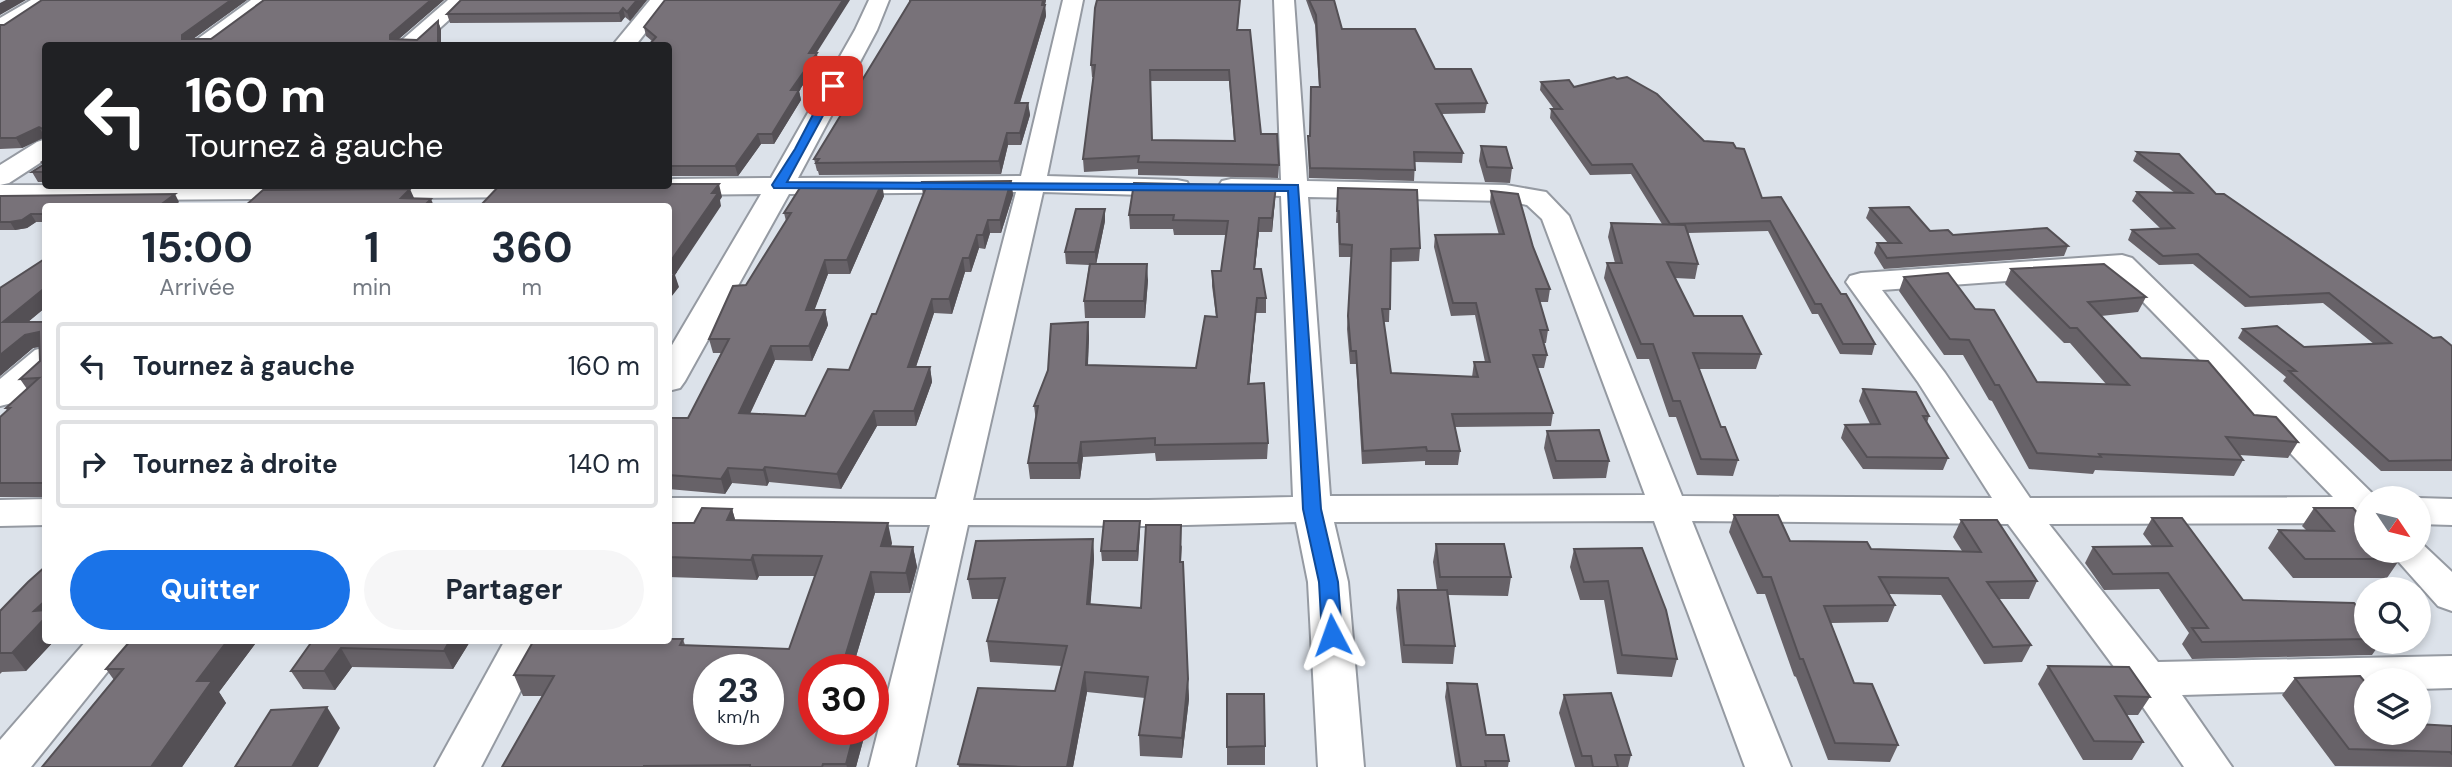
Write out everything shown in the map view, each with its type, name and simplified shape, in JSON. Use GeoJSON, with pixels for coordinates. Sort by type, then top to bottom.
{"type":"FeatureCollection","features":[{"type":"Feature","properties":{"kind":"street"},"geometry":{"type":"LineString","coordinates":[[0,27],[46,0]]}},
{"type":"Feature","properties":{"kind":"street"},"geometry":{"type":"LineString","coordinates":[[205,42],[265,0]]}},
{"type":"Feature","properties":{"kind":"street"},"geometry":{"type":"LineString","coordinates":[[410,42],[461,0]]}},
{"type":"Feature","properties":{"kind":"street"},"geometry":{"type":"LineString","coordinates":[[626,42],[662,0]]}},
{"type":"Feature","properties":{"kind":"street"},"geometry":{"type":"LineString","coordinates":[[672,374],[866,30],[879,0]]}},
{"type":"Feature","properties":{"kind":"street"},"geometry":{"type":"LineString","coordinates":[[892,767],[1004,288],[1032,184],[1073,0]]}},
{"type":"Feature","properties":{"kind":"street"},"geometry":{"type":"LineString","coordinates":[[1284,0],[1312,509],[1328,582],[1342,767]]}},
{"type":"Feature","properties":{"kind":"street"},"geometry":{"type":"LineString","coordinates":[[0,177],[42,150]]}},
{"type":"Feature","properties":{"kind":"street"},"geometry":{"type":"LineString","coordinates":[[672,187],[1032,184],[1294,187],[1506,192],[1536,198],[1555,216],[1768,767]]}},
{"type":"Feature","properties":{"kind":"street"},"geometry":{"type":"LineString","coordinates":[[0,193],[497,194],[558,189]]}},
{"type":"Feature","properties":{"kind":"street"},"geometry":{"type":"LineString","coordinates":[[2209,767],[2147,679],[2019,512],[1933,380],[1861,282],[2122,264],[2354,498]]}},
{"type":"Feature","properties":{"kind":"street"},"geometry":{"type":"LineString","coordinates":[[0,396],[42,361]]}},
{"type":"Feature","properties":{"kind":"street"},"geometry":{"type":"LineString","coordinates":[[672,511],[1148,513],[1312,509],[1667,508],[2019,512],[2354,510]]}},
{"type":"Feature","properties":{"kind":"street"},"geometry":{"type":"LineString","coordinates":[[2431,511],[2452,512]]}},
{"type":"Feature","properties":{"kind":"street"},"geometry":{"type":"LineString","coordinates":[[0,513],[42,512]]}},
{"type":"Feature","properties":{"kind":"street"},"geometry":{"type":"LineString","coordinates":[[2421,564],[2452,596]]}},
{"type":"Feature","properties":{"kind":"street"},"geometry":{"type":"LineString","coordinates":[[4,767],[109,644]]}},
{"type":"Feature","properties":{"kind":"street"},"geometry":{"type":"LineString","coordinates":[[458,767],[524,644]]}},
{"type":"Feature","properties":{"kind":"street"},"geometry":{"type":"LineString","coordinates":[[2147,679],[2452,672]]}},
{"type":"Feature","properties":{"kind":"building"},"geometry":{"type":"Polygon","coordinates":[[[42,0],[231,0],[182,35],[182,39],[211,39],[264,0],[431,0],[390,35],[390,39],[417,40],[438,21],[438,42],[42,42],[42,128],[39,127],[16,138],[0,138],[0,25],[42,0]]]}},
{"type":"Feature","properties":{"kind":"building"},"geometry":{"type":"Polygon","coordinates":[[[461,0],[637,0],[627,12],[623,8],[619,13],[447,14],[461,0]]]}},
{"type":"Feature","properties":{"kind":"building"},"geometry":{"type":"Polygon","coordinates":[[[665,0],[843,0],[809,53],[817,53],[791,90],[799,90],[772,134],[758,134],[735,166],[672,166],[672,42],[652,42],[656,37],[644,27],[665,0]]]}},
{"type":"Feature","properties":{"kind":"building"},"geometry":{"type":"Polygon","coordinates":[[[911,0],[1043,0],[1042,5],[1045,5],[1015,103],[1028,103],[1020,133],[1007,133],[999,161],[816,163],[819,159],[814,159],[911,0]]]}},
{"type":"Feature","properties":{"kind":"building"},"geometry":{"type":"Polygon","coordinates":[[[1097,0],[1240,0],[1237,30],[1250,30],[1261,134],[1277,134],[1279,165],[1138,162],[1139,156],[1083,159],[1095,65],[1091,65],[1097,0]],[[1150,70],[1152,140],[1235,141],[1229,70],[1150,70]]]}},
{"type":"Feature","properties":{"kind":"building"},"geometry":{"type":"Polygon","coordinates":[[[1309,0],[1334,0],[1342,29],[1415,29],[1435,69],[1471,69],[1487,103],[1436,104],[1463,153],[1414,152],[1415,170],[1310,168],[1308,136],[1311,87],[1320,87],[1316,15],[1309,0]]]}},
{"type":"Feature","properties":{"kind":"building"},"geometry":{"type":"Polygon","coordinates":[[[1614,77],[1627,77],[1657,94],[1704,141],[1733,143],[1736,148],[1744,149],[1762,198],[1781,197],[1841,294],[1846,294],[1875,344],[1843,344],[1821,304],[1815,304],[1770,221],[1670,224],[1632,164],[1592,165],[1551,109],[1562,109],[1541,82],[1569,80],[1574,87],[1614,77]]]}},
{"type":"Feature","properties":{"kind":"building"},"geometry":{"type":"Polygon","coordinates":[[[1481,146],[1506,147],[1512,168],[1487,167],[1481,146]]]}},
{"type":"Feature","properties":{"kind":"building"},"geometry":{"type":"Polygon","coordinates":[[[2137,152],[2179,154],[2216,194],[2224,194],[2433,338],[2441,337],[2452,346],[2452,460],[2389,461],[2289,371],[2296,371],[2243,329],[2277,326],[2304,347],[2391,343],[2329,293],[2250,297],[2198,254],[2163,256],[2132,230],[2174,228],[2137,192],[2192,193],[2137,152]]]}},
{"type":"Feature","properties":{"kind":"building"},"geometry":{"type":"Polygon","coordinates":[[[42,166],[42,172],[32,172],[42,166]]]}},
{"type":"Feature","properties":{"kind":"building"},"geometry":{"type":"Polygon","coordinates":[[[1011,181],[1000,220],[988,220],[983,235],[977,235],[969,258],[963,258],[949,299],[932,299],[908,367],[930,367],[914,411],[874,411],[837,474],[765,467],[763,470],[728,468],[721,479],[672,475],[672,418],[688,418],[729,339],[709,339],[733,286],[746,285],[791,213],[784,213],[803,183],[882,183],[847,260],[825,260],[806,310],[825,310],[809,346],[771,346],[739,413],[805,416],[828,369],[849,370],[872,314],[876,314],[927,185],[921,182],[1011,181]]]}},
{"type":"Feature","properties":{"kind":"building"},"geometry":{"type":"Polygon","coordinates":[[[1134,183],[1276,186],[1272,218],[1259,218],[1254,269],[1261,269],[1266,298],[1257,298],[1248,384],[1264,383],[1268,443],[1155,445],[1155,438],[1081,442],[1078,463],[1028,463],[1038,406],[1034,406],[1048,370],[1051,324],[1088,322],[1086,365],[1196,368],[1205,316],[1217,317],[1212,271],[1221,271],[1228,221],[1173,220],[1174,215],[1129,215],[1134,183]]]}},
{"type":"Feature","properties":{"kind":"building"},"geometry":{"type":"Polygon","coordinates":[[[672,184],[719,184],[712,193],[718,193],[672,259],[672,203],[483,203],[496,189],[672,189],[672,184]]]}},
{"type":"Feature","properties":{"kind":"building"},"geometry":{"type":"Polygon","coordinates":[[[1338,188],[1417,190],[1420,248],[1391,249],[1390,309],[1382,309],[1391,373],[1478,377],[1474,362],[1490,362],[1476,303],[1453,303],[1435,235],[1504,234],[1491,191],[1518,194],[1533,247],[1550,289],[1536,289],[1548,330],[1540,330],[1547,355],[1533,355],[1553,413],[1452,414],[1460,451],[1427,451],[1426,447],[1363,451],[1356,351],[1351,351],[1348,316],[1352,245],[1340,244],[1338,188]]]}},
{"type":"Feature","properties":{"kind":"building"},"geometry":{"type":"Polygon","coordinates":[[[410,189],[401,198],[431,199],[427,203],[248,203],[263,190],[410,189]]]}},
{"type":"Feature","properties":{"kind":"building"},"geometry":{"type":"Polygon","coordinates":[[[175,194],[163,203],[42,203],[42,214],[31,214],[22,220],[10,222],[0,222],[0,196],[175,194]]]}},
{"type":"Feature","properties":{"kind":"building"},"geometry":{"type":"Polygon","coordinates":[[[1909,207],[1930,231],[1948,230],[1953,235],[2047,228],[2068,246],[1887,258],[1877,243],[1901,243],[1870,208],[1909,207]]]}},
{"type":"Feature","properties":{"kind":"building"},"geometry":{"type":"Polygon","coordinates":[[[1076,209],[1105,209],[1095,252],[1065,252],[1076,209]]]}},
{"type":"Feature","properties":{"kind":"building"},"geometry":{"type":"Polygon","coordinates":[[[1611,223],[1685,225],[1698,264],[1667,262],[1694,316],[1742,316],[1761,354],[1693,353],[1721,427],[1725,427],[1738,460],[1701,459],[1680,401],[1673,401],[1653,344],[1641,344],[1607,263],[1622,263],[1611,223]]]}},
{"type":"Feature","properties":{"kind":"building"},"geometry":{"type":"Polygon","coordinates":[[[42,261],[42,290],[3,322],[42,322],[42,483],[0,483],[0,417],[10,408],[6,408],[39,378],[20,379],[40,361],[39,332],[25,335],[0,355],[0,288],[42,261]]]}},
{"type":"Feature","properties":{"kind":"building"},"geometry":{"type":"Polygon","coordinates":[[[1090,264],[1147,264],[1144,301],[1084,301],[1090,264]]]}},
{"type":"Feature","properties":{"kind":"building"},"geometry":{"type":"Polygon","coordinates":[[[2104,264],[2146,297],[2088,302],[2141,358],[2208,361],[2254,415],[2276,417],[2298,442],[2226,437],[2243,460],[2037,453],[1999,385],[1995,385],[1969,340],[1950,339],[1904,277],[1948,273],[1975,309],[1994,310],[2037,382],[2129,385],[2077,328],[2070,328],[2011,269],[2104,264]]]}},
{"type":"Feature","properties":{"kind":"building"},"geometry":{"type":"Polygon","coordinates":[[[1863,389],[1916,392],[1929,416],[1923,416],[1948,458],[1867,457],[1845,425],[1880,424],[1863,389]]]}},
{"type":"Feature","properties":{"kind":"building"},"geometry":{"type":"Polygon","coordinates":[[[1599,430],[1609,461],[1556,461],[1547,431],[1599,430]]]}},
{"type":"Feature","properties":{"kind":"building"},"geometry":{"type":"Polygon","coordinates":[[[702,508],[732,509],[727,520],[888,523],[881,546],[913,547],[906,573],[871,572],[846,654],[798,654],[798,745],[851,745],[846,764],[823,764],[822,767],[502,767],[554,676],[514,675],[532,644],[672,644],[672,639],[683,639],[680,645],[789,649],[822,556],[753,555],[751,560],[672,557],[672,523],[694,523],[702,508]]]}},
{"type":"Feature","properties":{"kind":"building"},"geometry":{"type":"Polygon","coordinates":[[[2314,508],[2354,509],[2354,559],[2305,559],[2279,530],[2334,531],[2314,508]]]}},
{"type":"Feature","properties":{"kind":"building"},"geometry":{"type":"Polygon","coordinates":[[[1734,515],[1778,515],[1790,541],[1867,542],[1871,549],[1981,552],[1961,520],[1997,520],[2037,581],[1987,582],[2031,645],[1993,647],[1948,578],[1879,577],[1895,605],[1824,606],[1854,683],[1872,684],[1898,745],[1835,743],[1803,659],[1800,659],[1771,577],[1763,577],[1734,515]]]}},
{"type":"Feature","properties":{"kind":"building"},"geometry":{"type":"Polygon","coordinates":[[[2152,518],[2182,518],[2243,600],[2354,603],[2354,639],[2202,642],[2192,628],[2208,628],[2168,573],[2113,574],[2093,547],[2172,546],[2152,518]]]}},
{"type":"Feature","properties":{"kind":"building"},"geometry":{"type":"Polygon","coordinates":[[[1104,521],[1140,521],[1137,551],[1101,551],[1104,521]]]}},
{"type":"Feature","properties":{"kind":"building"},"geometry":{"type":"Polygon","coordinates":[[[1146,525],[1181,525],[1180,562],[1183,562],[1188,679],[1182,738],[1139,735],[1148,677],[1085,672],[1067,767],[958,764],[978,688],[1055,691],[1067,646],[987,641],[1005,578],[968,579],[976,541],[1093,539],[1087,604],[1141,608],[1146,525]]]}},
{"type":"Feature","properties":{"kind":"building"},"geometry":{"type":"Polygon","coordinates":[[[1436,544],[1504,544],[1511,577],[1440,577],[1436,544]]]}},
{"type":"Feature","properties":{"kind":"building"},"geometry":{"type":"Polygon","coordinates":[[[1642,548],[1666,610],[1677,659],[1622,655],[1608,581],[1584,582],[1574,549],[1642,548]]]}},
{"type":"Feature","properties":{"kind":"building"},"geometry":{"type":"Polygon","coordinates":[[[42,570],[42,604],[34,611],[42,610],[42,621],[12,653],[0,653],[0,611],[42,570]]]}},
{"type":"Feature","properties":{"kind":"building"},"geometry":{"type":"Polygon","coordinates":[[[1398,590],[1447,590],[1455,646],[1404,645],[1398,590]]]}},
{"type":"Feature","properties":{"kind":"building"},"geometry":{"type":"Polygon","coordinates":[[[128,644],[225,644],[197,681],[212,681],[151,767],[42,767],[123,669],[106,669],[128,644]]]}},
{"type":"Feature","properties":{"kind":"building"},"geometry":{"type":"Polygon","coordinates":[[[310,644],[448,644],[444,651],[341,648],[324,671],[291,671],[310,644]]]}},
{"type":"Feature","properties":{"kind":"building"},"geometry":{"type":"Polygon","coordinates":[[[2048,666],[2129,667],[2150,697],[2115,696],[2143,742],[2094,741],[2048,666]]]}},
{"type":"Feature","properties":{"kind":"building"},"geometry":{"type":"Polygon","coordinates":[[[2354,676],[2354,745],[2431,745],[2431,725],[2452,726],[2452,754],[2349,749],[2295,678],[2354,676]]]}},
{"type":"Feature","properties":{"kind":"building"},"geometry":{"type":"Polygon","coordinates":[[[1447,683],[1477,684],[1486,735],[1504,735],[1509,761],[1485,761],[1486,767],[1461,767],[1447,683]]]}},
{"type":"Feature","properties":{"kind":"building"},"geometry":{"type":"Polygon","coordinates":[[[1611,693],[1631,755],[1615,755],[1618,767],[1593,767],[1591,756],[1582,756],[1564,695],[1611,693]]]}},
{"type":"Feature","properties":{"kind":"building"},"geometry":{"type":"Polygon","coordinates":[[[1227,694],[1264,694],[1265,746],[1227,747],[1227,694]]]}},
{"type":"Feature","properties":{"kind":"building"},"geometry":{"type":"Polygon","coordinates":[[[327,707],[292,767],[235,767],[271,710],[327,707]]]}},
{"type":"Feature","properties":{"kind":"route"},"geometry":{"type":"LineString","coordinates":[[833,86],[779,185],[1294,187],[1312,509],[1328,582],[1332,635]]}}]}
